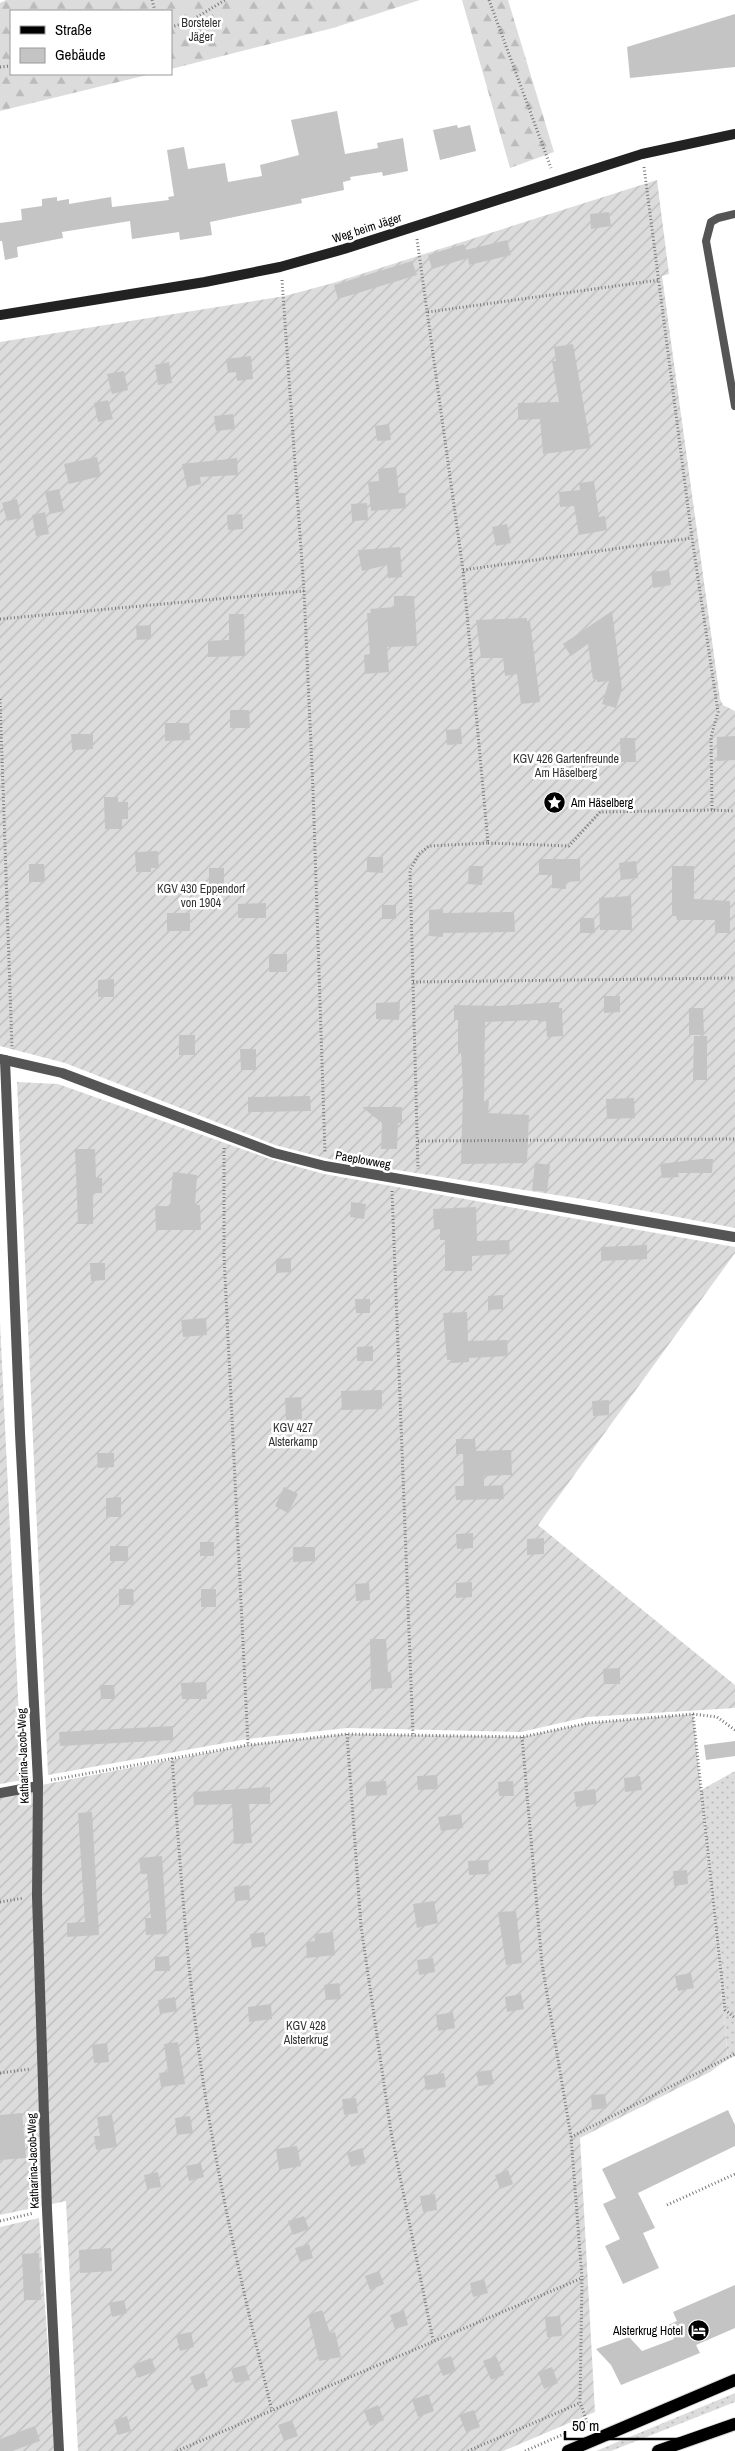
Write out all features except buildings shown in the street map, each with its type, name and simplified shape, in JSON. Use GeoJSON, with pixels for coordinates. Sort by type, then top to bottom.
{"type":"FeatureCollection","features":[{"type":"Feature","properties":{"kind":"main road"},"geometry":{"type":"LineString","coordinates":[[568,2451],[735,2380]]}},
{"type":"Feature","properties":{"kind":"main road"},"geometry":{"type":"LineString","coordinates":[[658,2451],[735,2424]]}},
{"type":"Feature","properties":{"kind":"street","name":"Weg beim Jäger"},"geometry":{"type":"LineString","coordinates":[[0,315],[205,282],[280,267],[642,154],[735,134]]}},
{"type":"Feature","properties":{"kind":"street","name":"Paeplowweg"},"geometry":{"type":"LineString","coordinates":[[6,1060],[62,1073],[274,1153],[325,1166],[734,1236]]}},
{"type":"Feature","properties":{"kind":"street","name":"Katharina-Jacob-Weg"},"geometry":{"type":"LineString","coordinates":[[6,1060],[20,1433],[38,1784],[37,1896],[42,2067],[47,2210],[60,2451]]}},
{"type":"Feature","properties":{"kind":"street"},"geometry":{"type":"LineString","coordinates":[[0,1793],[38,1784]]}},
{"type":"Feature","properties":{"kind":"lane"},"geometry":{"type":"LineString","coordinates":[[735,214],[718,218],[711,222],[707,230],[706,241],[735,406]]}},
{"type":"Feature","properties":{"kind":"path"},"geometry":{"type":"LineString","coordinates":[[172,27],[189,22],[225,0]]}},
{"type":"Feature","properties":{"kind":"path"},"geometry":{"type":"LineString","coordinates":[[489,0],[493,6],[551,170],[560,168]]}},
{"type":"Feature","properties":{"kind":"path"},"geometry":{"type":"LineString","coordinates":[[642,154],[692,538],[718,712],[711,737],[712,810]]}},
{"type":"Feature","properties":{"kind":"path"},"geometry":{"type":"LineString","coordinates":[[415,226],[463,570],[488,843]]}},
{"type":"Feature","properties":{"kind":"path"},"geometry":{"type":"LineString","coordinates":[[280,267],[285,296],[304,591],[314,790],[325,1166]]}},
{"type":"Feature","properties":{"kind":"path"},"geometry":{"type":"LineString","coordinates":[[428,312],[659,280]]}},
{"type":"Feature","properties":{"kind":"path"},"geometry":{"type":"LineString","coordinates":[[463,570],[692,538]]}},
{"type":"Feature","properties":{"kind":"path"},"geometry":{"type":"LineString","coordinates":[[0,619],[304,591]]}},
{"type":"Feature","properties":{"kind":"path"},"geometry":{"type":"LineString","coordinates":[[0,699],[6,1060]]}},
{"type":"Feature","properties":{"kind":"path"},"geometry":{"type":"LineString","coordinates":[[418,1183],[410,870],[419,854],[429,846],[488,843],[569,846],[600,812],[735,811]]}},
{"type":"Feature","properties":{"kind":"path"},"geometry":{"type":"LineString","coordinates":[[413,982],[735,978]]}},
{"type":"Feature","properties":{"kind":"path"},"geometry":{"type":"LineString","coordinates":[[224,1133],[224,1256],[248,1745]]}},
{"type":"Feature","properties":{"kind":"path"},"geometry":{"type":"LineString","coordinates":[[418,1141],[735,1139]]}},
{"type":"Feature","properties":{"kind":"path"},"geometry":{"type":"LineString","coordinates":[[392,1178],[413,1735]]}},
{"type":"Feature","properties":{"kind":"path"},"geometry":{"type":"LineString","coordinates":[[38,1784],[248,1745],[347,1734],[522,1737],[588,1723],[691,1715],[717,1717],[735,1730]]}},
{"type":"Feature","properties":{"kind":"path"},"geometry":{"type":"LineString","coordinates":[[691,1715],[725,2010],[735,2018]]}},
{"type":"Feature","properties":{"kind":"path"},"geometry":{"type":"LineString","coordinates":[[347,1734],[361,1926],[391,2132],[433,2340]]}},
{"type":"Feature","properties":{"kind":"path"},"geometry":{"type":"LineString","coordinates":[[522,1737],[542,1964],[571,2137],[582,2278],[580,2403],[588,2424]]}},
{"type":"Feature","properties":{"kind":"path"},"geometry":{"type":"LineString","coordinates":[[172,1758],[187,1948],[206,2099],[233,2249],[272,2411]]}},
{"type":"Feature","properties":{"kind":"path"},"geometry":{"type":"LineString","coordinates":[[0,1902],[37,1896]]}},
{"type":"Feature","properties":{"kind":"path"},"geometry":{"type":"LineString","coordinates":[[571,2137],[735,2054]]}},
{"type":"Feature","properties":{"kind":"path"},"geometry":{"type":"LineString","coordinates":[[0,2072],[42,2067]]}},
{"type":"Feature","properties":{"kind":"path"},"geometry":{"type":"LineString","coordinates":[[667,2205],[735,2174]]}},
{"type":"Feature","properties":{"kind":"path"},"geometry":{"type":"LineString","coordinates":[[0,2221],[47,2210]]}},
{"type":"Feature","properties":{"kind":"path"},"geometry":{"type":"LineString","coordinates":[[178,2451],[433,2340],[582,2278]]}},
{"type":"Feature","properties":{"kind":"path"},"geometry":{"type":"LineString","coordinates":[[468,2451],[580,2403]]}},
{"type":"Feature","properties":{"kind":"green space","name":"Borsteler Jäger"},"geometry":{"type":"Polygon","coordinates":[[[6,0],[420,0],[333,28],[172,69],[172,10],[10,10],[10,75],[147,75],[0,111],[0,3],[6,0]]]}},
{"type":"Feature","properties":{"kind":"green space"},"geometry":{"type":"Polygon","coordinates":[[[462,0],[508,0],[554,152],[510,168],[462,0]]]}},
{"type":"Feature","properties":{"kind":"green space"},"geometry":{"type":"Polygon","coordinates":[[[657,180],[669,274],[662,276],[720,699],[723,705],[735,711],[735,1228],[588,1200],[333,1160],[275,1145],[65,1063],[0,1046],[0,342],[285,296],[333,283],[657,180]]]}},
{"type":"Feature","properties":{"kind":"green space","name":"KGV 427 Alsterkamp"},"geometry":{"type":"Polygon","coordinates":[[[17,1082],[58,1084],[273,1160],[324,1174],[735,1247],[735,1253],[538,1525],[735,1685],[735,1708],[587,1717],[521,1732],[347,1728],[247,1739],[48,1775],[17,1082]]]}},
{"type":"Feature","properties":{"kind":"green space"},"geometry":{"type":"Polygon","coordinates":[[[0,1322],[22,1780],[0,1784],[0,1322]]]}},
{"type":"Feature","properties":{"kind":"green space","name":"KGV 428 Alsterkrug"},"geometry":{"type":"Polygon","coordinates":[[[693,1714],[728,2059],[710,2072],[580,2138],[595,2412],[503,2451],[78,2451],[66,2201],[0,2215],[0,1793],[248,1745],[347,1734],[522,1737],[588,1723],[693,1714]]]}},
{"type":"Feature","properties":{"kind":"green space"},"geometry":{"type":"Polygon","coordinates":[[[735,1771],[735,2056],[728,2059],[701,1790],[735,1771]]]}},
{"type":"Feature","properties":{"kind":"green space"},"geometry":{"type":"Polygon","coordinates":[[[39,2218],[55,2451],[0,2451],[0,2227],[39,2218]]]}},
{"type":"Feature","properties":{"kind":"green space"},"geometry":{"type":"Polygon","coordinates":[[[735,2393],[735,2402],[611,2451],[596,2451],[735,2393]]]}},
{"type":"Feature","properties":{"kind":"place","name":"Am Häselberg"},"geometry":{"type":"Point","coordinates":[555,803]}},
{"type":"Feature","properties":{"kind":"place","name":"Alsterkrug Hotel"},"geometry":{"type":"Point","coordinates":[699,2331]}},
{"type":"Feature","properties":{"kind":"park label","name":"KGV 426 Gartenfreunde Am Häselberg"},"geometry":{"type":"Point","coordinates":[566,766]}},
{"type":"Feature","properties":{"kind":"park label","name":"KGV 430 Eppendorf von 1904"},"geometry":{"type":"Point","coordinates":[201,896]}}]}
